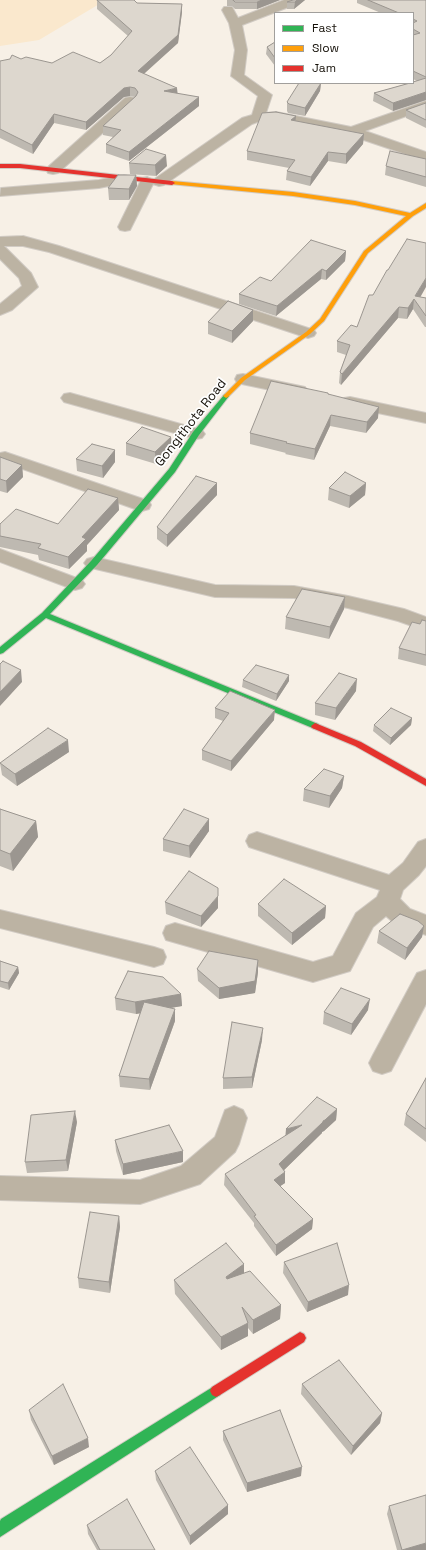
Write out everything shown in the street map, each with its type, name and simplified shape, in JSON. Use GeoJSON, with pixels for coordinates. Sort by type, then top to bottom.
{"type":"FeatureCollection","features":[{"type":"Feature","properties":{"kind":"street"},"geometry":{"type":"LineString","coordinates":[[235,23],[295,0]]}},
{"type":"Feature","properties":{"kind":"street"},"geometry":{"type":"LineString","coordinates":[[228,10],[235,23],[241,50],[237,76],[265,95],[258,117]]}},
{"type":"Feature","properties":{"kind":"street"},"geometry":{"type":"LineString","coordinates":[[53,170],[130,101]]}},
{"type":"Feature","properties":{"kind":"street"},"geometry":{"type":"LineString","coordinates":[[352,131],[426,105]]}},
{"type":"Feature","properties":{"kind":"street"},"geometry":{"type":"LineString","coordinates":[[125,227],[153,182],[247,121],[258,117],[276,116],[352,131],[405,148],[426,157]]}},
{"type":"Feature","properties":{"kind":"street"},"geometry":{"type":"LineString","coordinates":[[0,166],[20,166],[153,182],[293,194],[355,203],[411,215]]}},
{"type":"Feature","properties":{"kind":"street"},"geometry":{"type":"LineString","coordinates":[[1,192],[99,184],[124,179]]}},
{"type":"Feature","properties":{"kind":"street","name":"Gongithota Road"},"geometry":{"type":"LineString","coordinates":[[0,652],[45,615],[94,563],[172,470],[196,434],[227,394],[243,379],[308,333],[322,320],[366,252],[411,215],[426,205]]}},
{"type":"Feature","properties":{"kind":"street"},"geometry":{"type":"LineString","coordinates":[[0,310],[6,307],[30,287],[26,276],[1,245],[23,241],[54,249],[308,333]]}},
{"type":"Feature","properties":{"kind":"street"},"geometry":{"type":"LineString","coordinates":[[243,379],[312,394]]}},
{"type":"Feature","properties":{"kind":"street"},"geometry":{"type":"LineString","coordinates":[[70,398],[196,434]]}},
{"type":"Feature","properties":{"kind":"street"},"geometry":{"type":"LineString","coordinates":[[335,398],[426,418]]}},
{"type":"Feature","properties":{"kind":"street"},"geometry":{"type":"LineString","coordinates":[[5,457],[142,505]]}},
{"type":"Feature","properties":{"kind":"street"},"geometry":{"type":"LineString","coordinates":[[0,555],[75,584]]}},
{"type":"Feature","properties":{"kind":"street"},"geometry":{"type":"LineString","coordinates":[[94,563],[214,591],[294,592],[340,600],[404,616],[426,624]]}},
{"type":"Feature","properties":{"kind":"street"},"geometry":{"type":"LineString","coordinates":[[45,615],[358,744],[426,783]]}},
{"type":"Feature","properties":{"kind":"street"},"geometry":{"type":"LineString","coordinates":[[257,840],[390,894],[402,916],[426,925]]}},
{"type":"Feature","properties":{"kind":"street"},"geometry":{"type":"LineString","coordinates":[[175,933],[313,972],[341,964],[364,920],[390,894],[419,869],[426,848]]}},
{"type":"Feature","properties":{"kind":"street"},"geometry":{"type":"LineString","coordinates":[[0,919],[154,957]]}},
{"type":"Feature","properties":{"kind":"street"},"geometry":{"type":"LineString","coordinates":[[382,1063],[426,980]]}},
{"type":"Feature","properties":{"kind":"street"},"geometry":{"type":"LineString","coordinates":[[0,1188],[140,1192],[190,1175],[226,1144],[234,1118]]}},
{"type":"Feature","properties":{"kind":"street"},"geometry":{"type":"LineString","coordinates":[[0,1530],[12,1520],[300,1338]]}},
{"type":"Feature","properties":{"kind":"shaded area"},"geometry":{"type":"Polygon","coordinates":[[[0,0],[111,0],[101,3],[39,40],[0,46],[0,0]]]}},
{"type":"Feature","properties":{"kind":"building"},"geometry":{"type":"Polygon","coordinates":[[[97,0],[134,0],[137,3],[182,4],[178,35],[138,71],[177,88],[164,91],[199,97],[129,152],[106,144],[121,130],[103,126],[136,96],[138,92],[135,88],[130,87],[124,88],[86,122],[54,114],[32,145],[0,129],[0,61],[10,59],[12,55],[21,59],[26,57],[52,63],[73,52],[100,63],[111,55],[132,31],[97,0]]]}},
{"type":"Feature","properties":{"kind":"building"},"geometry":{"type":"Polygon","coordinates":[[[233,0],[262,0],[257,2],[235,2],[233,0]]]}},
{"type":"Feature","properties":{"kind":"building"},"geometry":{"type":"Polygon","coordinates":[[[297,0],[295,2],[287,2],[297,0]]]}},
{"type":"Feature","properties":{"kind":"building"},"geometry":{"type":"Polygon","coordinates":[[[368,0],[426,0],[426,77],[414,71],[414,35],[420,33],[414,30],[414,22],[417,21],[414,20],[414,12],[397,12],[368,0]]]}},
{"type":"Feature","properties":{"kind":"building"},"geometry":{"type":"Polygon","coordinates":[[[274,43],[274,57],[267,47],[274,43]]]}},
{"type":"Feature","properties":{"kind":"building"},"geometry":{"type":"Polygon","coordinates":[[[426,78],[426,92],[393,103],[374,93],[406,84],[414,84],[414,82],[426,78]]]}},
{"type":"Feature","properties":{"kind":"building"},"geometry":{"type":"Polygon","coordinates":[[[298,84],[320,84],[305,108],[289,104],[287,102],[298,84]]]}},
{"type":"Feature","properties":{"kind":"building"},"geometry":{"type":"Polygon","coordinates":[[[426,103],[426,120],[406,110],[426,103]]]}},
{"type":"Feature","properties":{"kind":"building"},"geometry":{"type":"Polygon","coordinates":[[[276,112],[296,116],[291,120],[364,134],[346,154],[328,152],[311,177],[287,171],[295,160],[247,151],[262,113],[276,112]]]}},
{"type":"Feature","properties":{"kind":"building"},"geometry":{"type":"Polygon","coordinates":[[[146,149],[166,155],[155,165],[129,163],[146,149]]]}},
{"type":"Feature","properties":{"kind":"building"},"geometry":{"type":"Polygon","coordinates":[[[390,151],[426,159],[426,177],[386,166],[390,151]]]}},
{"type":"Feature","properties":{"kind":"building"},"geometry":{"type":"Polygon","coordinates":[[[118,175],[136,175],[129,189],[108,188],[118,175]]]}},
{"type":"Feature","properties":{"kind":"building"},"geometry":{"type":"Polygon","coordinates":[[[407,239],[426,243],[426,278],[415,296],[426,298],[426,316],[414,299],[408,308],[399,307],[342,374],[340,372],[350,345],[337,341],[351,325],[357,327],[369,295],[373,295],[407,239]]]}},
{"type":"Feature","properties":{"kind":"building"},"geometry":{"type":"Polygon","coordinates":[[[311,240],[346,251],[326,271],[322,269],[277,306],[239,294],[260,277],[271,281],[311,240]]]}},
{"type":"Feature","properties":{"kind":"building"},"geometry":{"type":"Polygon","coordinates":[[[228,301],[253,310],[232,331],[208,322],[228,301]]]}},
{"type":"Feature","properties":{"kind":"building"},"geometry":{"type":"Polygon","coordinates":[[[271,381],[328,393],[379,407],[367,422],[331,415],[315,449],[286,443],[287,442],[250,433],[271,381]]]}},
{"type":"Feature","properties":{"kind":"building"},"geometry":{"type":"Polygon","coordinates":[[[142,427],[171,437],[155,452],[126,443],[142,427]]]}},
{"type":"Feature","properties":{"kind":"building"},"geometry":{"type":"Polygon","coordinates":[[[92,444],[115,450],[102,466],[76,459],[92,444]]]}},
{"type":"Feature","properties":{"kind":"building"},"geometry":{"type":"Polygon","coordinates":[[[0,457],[22,465],[6,481],[0,479],[0,457]]]}},
{"type":"Feature","properties":{"kind":"building"},"geometry":{"type":"Polygon","coordinates":[[[345,472],[366,483],[350,496],[329,488],[345,472]]]}},
{"type":"Feature","properties":{"kind":"building"},"geometry":{"type":"Polygon","coordinates":[[[196,476],[217,483],[167,535],[157,527],[196,476]]]}},
{"type":"Feature","properties":{"kind":"building"},"geometry":{"type":"Polygon","coordinates":[[[88,489],[118,498],[82,537],[86,539],[68,557],[38,548],[41,544],[0,536],[0,524],[16,509],[58,524],[88,489]]]}},
{"type":"Feature","properties":{"kind":"building"},"geometry":{"type":"Polygon","coordinates":[[[302,589],[345,597],[330,627],[286,617],[302,589]]]}},
{"type":"Feature","properties":{"kind":"building"},"geometry":{"type":"Polygon","coordinates":[[[422,620],[426,621],[426,655],[399,648],[412,622],[420,624],[422,620]]]}},
{"type":"Feature","properties":{"kind":"building"},"geometry":{"type":"Polygon","coordinates":[[[3,661],[21,670],[0,692],[0,664],[3,661]]]}},
{"type":"Feature","properties":{"kind":"building"},"geometry":{"type":"Polygon","coordinates":[[[256,665],[289,675],[277,694],[243,680],[256,665]]]}},
{"type":"Feature","properties":{"kind":"building"},"geometry":{"type":"Polygon","coordinates":[[[339,673],[357,679],[336,708],[315,703],[339,673]]]}},
{"type":"Feature","properties":{"kind":"building"},"geometry":{"type":"Polygon","coordinates":[[[230,691],[275,710],[231,761],[202,750],[229,713],[215,708],[230,691]]]}},
{"type":"Feature","properties":{"kind":"building"},"geometry":{"type":"Polygon","coordinates":[[[391,708],[412,718],[391,738],[374,725],[391,708]]]}},
{"type":"Feature","properties":{"kind":"building"},"geometry":{"type":"Polygon","coordinates":[[[48,728],[68,740],[15,774],[0,763],[48,728]]]}},
{"type":"Feature","properties":{"kind":"building"},"geometry":{"type":"Polygon","coordinates":[[[324,769],[344,776],[330,796],[304,789],[324,769]]]}},
{"type":"Feature","properties":{"kind":"building"},"geometry":{"type":"Polygon","coordinates":[[[0,809],[36,821],[10,854],[0,850],[0,809]]]}},
{"type":"Feature","properties":{"kind":"building"},"geometry":{"type":"Polygon","coordinates":[[[184,809],[209,819],[189,846],[163,839],[184,809]]]}},
{"type":"Feature","properties":{"kind":"building"},"geometry":{"type":"Polygon","coordinates":[[[189,871],[218,888],[218,896],[201,916],[165,902],[189,871]]]}},
{"type":"Feature","properties":{"kind":"building"},"geometry":{"type":"Polygon","coordinates":[[[284,879],[326,906],[292,933],[258,904],[284,879]]]}},
{"type":"Feature","properties":{"kind":"building"},"geometry":{"type":"Polygon","coordinates":[[[400,914],[418,921],[424,926],[407,948],[379,931],[400,914]]]}},
{"type":"Feature","properties":{"kind":"building"},"geometry":{"type":"Polygon","coordinates":[[[209,951],[258,960],[255,981],[219,988],[197,969],[209,951]]]}},
{"type":"Feature","properties":{"kind":"building"},"geometry":{"type":"Polygon","coordinates":[[[0,961],[18,967],[8,983],[0,981],[0,961]]]}},
{"type":"Feature","properties":{"kind":"building"},"geometry":{"type":"Polygon","coordinates":[[[128,971],[163,977],[181,994],[135,1002],[115,998],[128,971]]]}},
{"type":"Feature","properties":{"kind":"building"},"geometry":{"type":"Polygon","coordinates":[[[341,988],[370,999],[352,1024],[324,1012],[341,988]]]}},
{"type":"Feature","properties":{"kind":"building"},"geometry":{"type":"Polygon","coordinates":[[[144,1002],[175,1009],[149,1079],[119,1076],[144,1002]]]}},
{"type":"Feature","properties":{"kind":"building"},"geometry":{"type":"Polygon","coordinates":[[[232,1022],[263,1028],[252,1077],[223,1078],[232,1022]]]}},
{"type":"Feature","properties":{"kind":"building"},"geometry":{"type":"Polygon","coordinates":[[[426,1078],[426,1129],[406,1114],[426,1078]]]}},
{"type":"Feature","properties":{"kind":"building"},"geometry":{"type":"Polygon","coordinates":[[[317,1097],[337,1109],[279,1164],[285,1172],[274,1180],[313,1219],[276,1245],[254,1216],[256,1215],[225,1174],[302,1125],[286,1129],[317,1097]]]}},
{"type":"Feature","properties":{"kind":"building"},"geometry":{"type":"Polygon","coordinates":[[[75,1111],[66,1160],[25,1162],[31,1115],[75,1111]]]}},
{"type":"Feature","properties":{"kind":"building"},"geometry":{"type":"Polygon","coordinates":[[[169,1125],[183,1151],[123,1164],[115,1140],[169,1125]]]}},
{"type":"Feature","properties":{"kind":"building"},"geometry":{"type":"Polygon","coordinates":[[[90,1212],[119,1216],[109,1282],[78,1278],[90,1212]]]}},
{"type":"Feature","properties":{"kind":"building"},"geometry":{"type":"Polygon","coordinates":[[[226,1243],[244,1264],[226,1277],[227,1279],[250,1271],[281,1305],[253,1320],[242,1307],[248,1323],[221,1337],[174,1280],[226,1243]]]}},
{"type":"Feature","properties":{"kind":"building"},"geometry":{"type":"Polygon","coordinates":[[[337,1243],[349,1285],[308,1302],[284,1262],[337,1243]]]}},
{"type":"Feature","properties":{"kind":"building"},"geometry":{"type":"Polygon","coordinates":[[[339,1360],[382,1413],[353,1446],[302,1384],[339,1360]]]}},
{"type":"Feature","properties":{"kind":"building"},"geometry":{"type":"Polygon","coordinates":[[[63,1384],[88,1438],[52,1456],[29,1410],[63,1384]]]}},
{"type":"Feature","properties":{"kind":"building"},"geometry":{"type":"Polygon","coordinates":[[[280,1410],[302,1467],[247,1483],[223,1431],[280,1410]]]}},
{"type":"Feature","properties":{"kind":"building"},"geometry":{"type":"Polygon","coordinates":[[[190,1447],[228,1505],[190,1536],[155,1471],[190,1447]]]}},
{"type":"Feature","properties":{"kind":"building"},"geometry":{"type":"Polygon","coordinates":[[[426,1495],[426,1543],[402,1550],[389,1506],[426,1495]]]}},
{"type":"Feature","properties":{"kind":"building"},"geometry":{"type":"Polygon","coordinates":[[[127,1499],[155,1550],[100,1550],[87,1525],[127,1499]]]}},
{"type":"Feature","properties":{"kind":"traffic: fast"},"geometry":{"type":"LineString","coordinates":[[0,651],[45,615],[94,563],[172,470],[196,434],[226,396]]}},
{"type":"Feature","properties":{"kind":"traffic: fast"},"geometry":{"type":"LineString","coordinates":[[45,615],[315,726]]}},
{"type":"Feature","properties":{"kind":"traffic: fast"},"geometry":{"type":"LineString","coordinates":[[0,1530],[6,1524],[216,1391]]}},
{"type":"Feature","properties":{"kind":"traffic: slow"},"geometry":{"type":"LineString","coordinates":[[172,183],[293,194],[355,203],[411,215]]}},
{"type":"Feature","properties":{"kind":"traffic: slow"},"geometry":{"type":"LineString","coordinates":[[226,396],[243,379],[308,333],[322,320],[366,252],[411,215],[426,205]]}},
{"type":"Feature","properties":{"kind":"traffic: jam"},"geometry":{"type":"LineString","coordinates":[[0,166],[20,166],[172,183]]}},
{"type":"Feature","properties":{"kind":"traffic: jam"},"geometry":{"type":"LineString","coordinates":[[315,726],[358,744],[426,783]]}},
{"type":"Feature","properties":{"kind":"traffic: jam"},"geometry":{"type":"LineString","coordinates":[[216,1391],[300,1338]]}}]}
